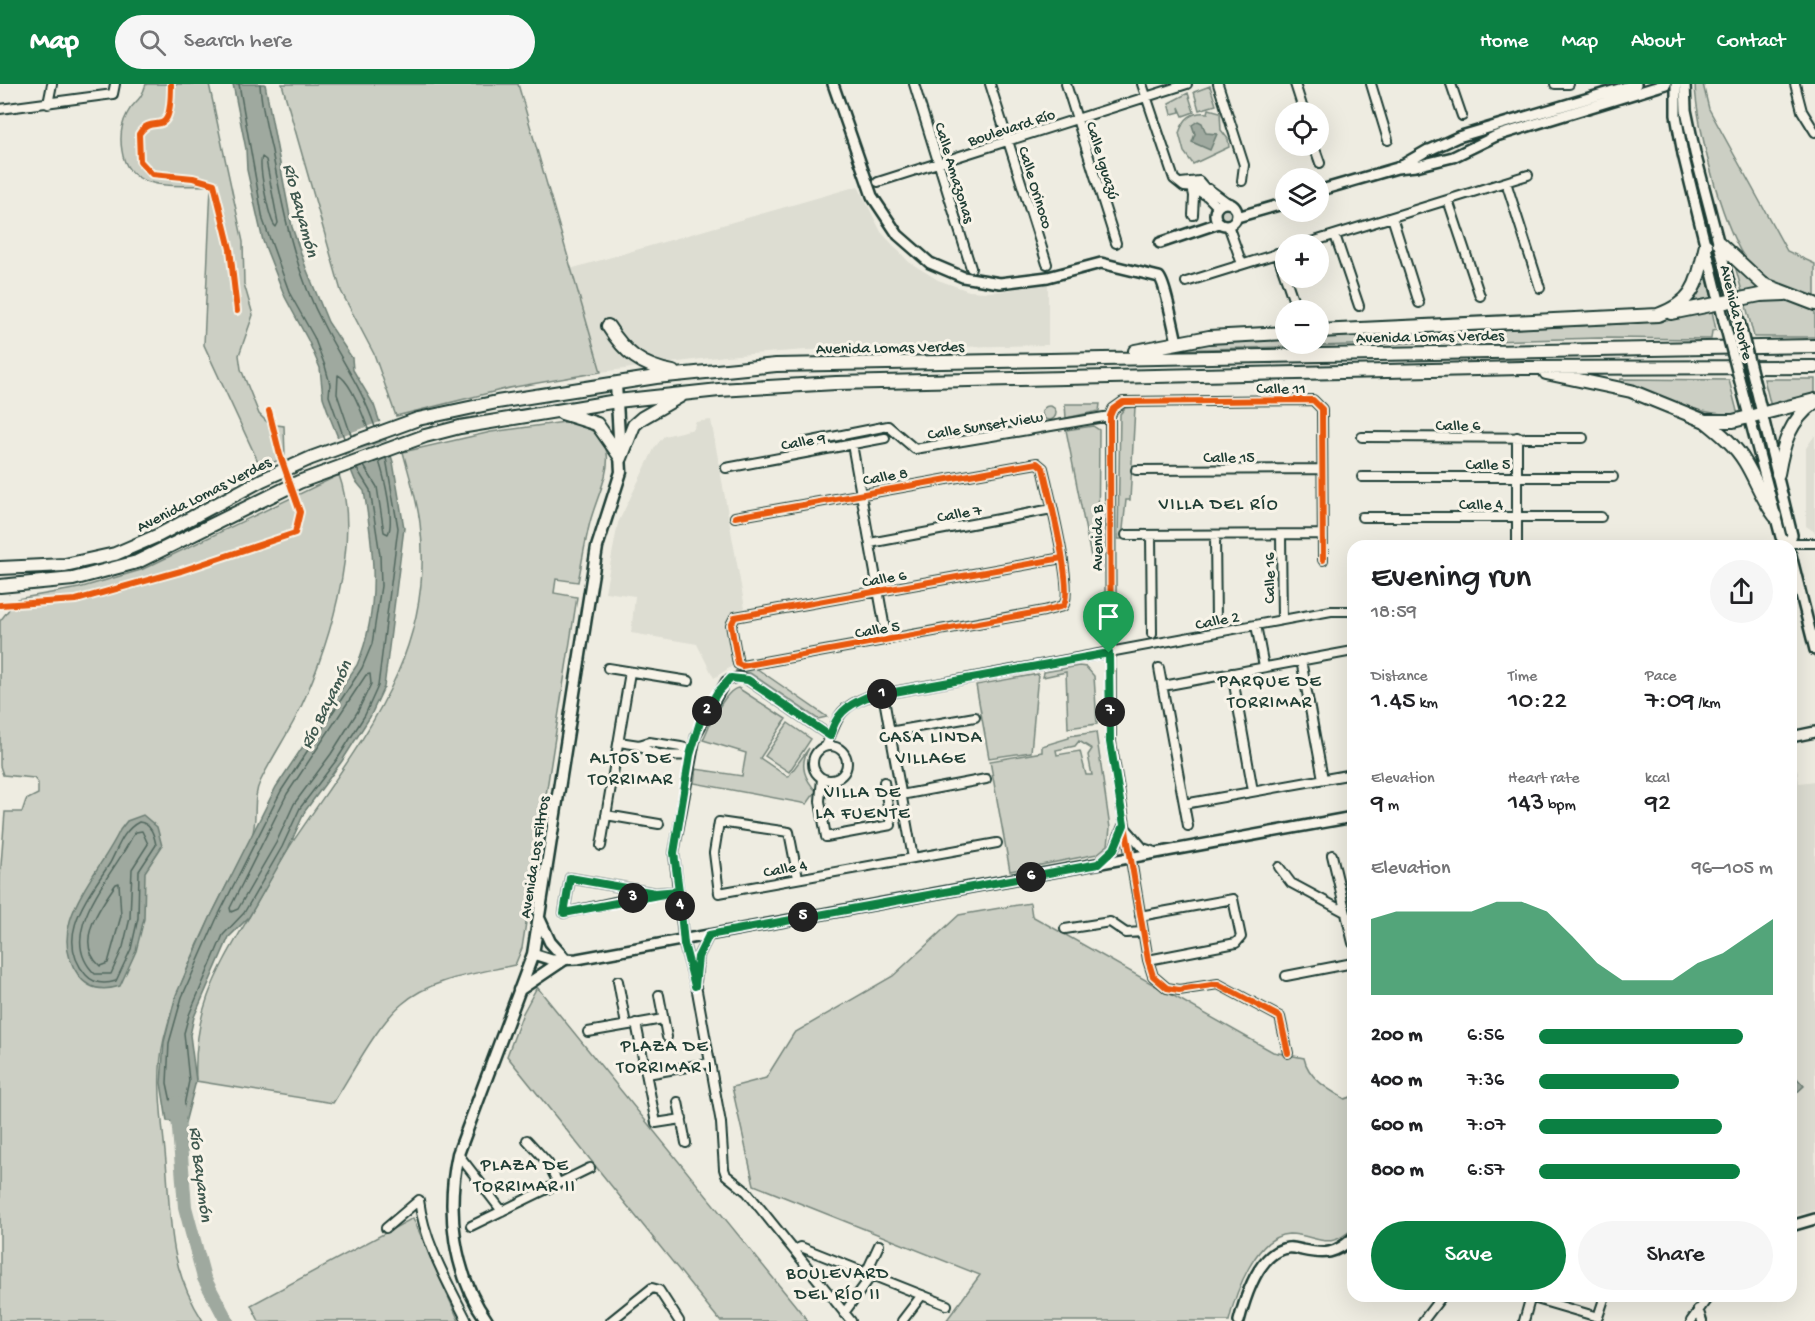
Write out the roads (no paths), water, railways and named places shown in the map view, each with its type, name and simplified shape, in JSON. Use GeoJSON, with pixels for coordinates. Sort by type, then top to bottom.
{"type":"FeatureCollection","features":[{"type":"Feature","properties":{"kind":"highway"},"geometry":{"type":"LineString","coordinates":[[1719,243],[1755,278],[1785,294],[1815,304]]}},
{"type":"Feature","properties":{"kind":"highway"},"geometry":{"type":"LineString","coordinates":[[1658,315],[1674,309],[1689,296],[1699,278],[1706,245]]}},
{"type":"Feature","properties":{"kind":"highway"},"geometry":{"type":"LineString","coordinates":[[1329,330],[1658,315],[1760,295],[1785,294]]}},
{"type":"Feature","properties":{"kind":"highway"},"geometry":{"type":"LineString","coordinates":[[608,326],[619,343],[638,361],[658,369],[683,374]]}},
{"type":"Feature","properties":{"kind":"highway"},"geometry":{"type":"LineString","coordinates":[[1094,358],[1209,337],[1275,334]]}},
{"type":"Feature","properties":{"kind":"highway","name":"Avenida Lomas Verdes"},"geometry":{"type":"LineString","coordinates":[[0,568],[65,565],[115,554],[159,535],[262,480],[311,458],[418,419],[497,402],[683,374],[776,365],[1815,346]]}},
{"type":"Feature","properties":{"kind":"highway","name":"Avenida Lomas Verdes"},"geometry":{"type":"LineString","coordinates":[[0,586],[96,575],[137,562],[268,496],[351,461],[425,436],[459,427],[617,401],[836,383],[1522,368],[1815,367]]}},
{"type":"Feature","properties":{"kind":"highway"},"geometry":{"type":"LineString","coordinates":[[1522,368],[1630,391],[1705,421],[1727,439],[1744,460],[1761,497],[1775,516]]}},
{"type":"Feature","properties":{"kind":"highway"},"geometry":{"type":"LineString","coordinates":[[621,458],[634,425],[683,394]]}},
{"type":"Feature","properties":{"kind":"highway"},"geometry":{"type":"LineString","coordinates":[[1705,421],[1733,421],[1815,402]]}},
{"type":"Feature","properties":{"kind":"highway"},"geometry":{"type":"LineString","coordinates":[[1778,474],[1789,431],[1803,411],[1815,402]]}},
{"type":"Feature","properties":{"kind":"highway"},"geometry":{"type":"LineString","coordinates":[[555,411],[597,424],[621,458]]}},
{"type":"Feature","properties":{"kind":"highway"},"geometry":{"type":"LineString","coordinates":[[0,593],[22,591],[38,583]]}},
{"type":"Feature","properties":{"kind":"main road","name":"Avenida Los Filtros"},"geometry":{"type":"LineString","coordinates":[[487,1321],[468,1288],[456,1245],[453,1190],[458,1154],[533,954],[597,547],[621,472],[616,384]]}},
{"type":"Feature","properties":{"kind":"main road"},"geometry":{"type":"LineString","coordinates":[[519,990],[565,959],[550,942],[539,916]]}},
{"type":"Feature","properties":{"kind":"street"},"geometry":{"type":"LineString","coordinates":[[48,104],[51,84]]}},
{"type":"Feature","properties":{"kind":"street"},"geometry":{"type":"LineString","coordinates":[[0,109],[113,94],[115,84]]}},
{"type":"Feature","properties":{"kind":"street"},"geometry":{"type":"LineString","coordinates":[[833,84],[872,196],[898,235],[914,251],[954,274],[990,282],[1018,282],[1101,263],[1159,277],[1166,286],[1167,307],[1177,342]]}},
{"type":"Feature","properties":{"kind":"street","name":"Calle Amazonas"},"geometry":{"type":"LineString","coordinates":[[914,84],[971,268]]}},
{"type":"Feature","properties":{"kind":"street","name":"Calle Orinoco"},"geometry":{"type":"LineString","coordinates":[[990,84],[1047,264]]}},
{"type":"Feature","properties":{"kind":"street","name":"Calle Iguazú"},"geometry":{"type":"LineString","coordinates":[[1066,84],[1116,243]]}},
{"type":"Feature","properties":{"kind":"street"},"geometry":{"type":"LineString","coordinates":[[1142,84],[1172,174],[1179,184],[1205,188]]}},
{"type":"Feature","properties":{"kind":"street","name":"Boulevard Río"},"geometry":{"type":"LineString","coordinates":[[878,182],[1187,84]]}},
{"type":"Feature","properties":{"kind":"street"},"geometry":{"type":"LineString","coordinates":[[1218,84],[1244,165],[1242,181]]}},
{"type":"Feature","properties":{"kind":"street"},"geometry":{"type":"LineString","coordinates":[[1295,84],[1301,102]]}},
{"type":"Feature","properties":{"kind":"street"},"geometry":{"type":"LineString","coordinates":[[1371,84],[1388,140]]}},
{"type":"Feature","properties":{"kind":"street"},"geometry":{"type":"LineString","coordinates":[[1451,84],[1462,116]]}},
{"type":"Feature","properties":{"kind":"street"},"geometry":{"type":"LineString","coordinates":[[1555,84],[1569,84]]}},
{"type":"Feature","properties":{"kind":"street"},"geometry":{"type":"LineString","coordinates":[[1423,153],[1446,142],[1636,84]]}},
{"type":"Feature","properties":{"kind":"street"},"geometry":{"type":"LineString","coordinates":[[1329,188],[1397,168],[1416,166],[1455,156],[1496,135],[1666,84]]}},
{"type":"Feature","properties":{"kind":"street","name":"Avenida Norte"},"geometry":{"type":"LineString","coordinates":[[1676,84],[1679,134],[1724,321],[1775,516],[1784,540]]}},
{"type":"Feature","properties":{"kind":"street","name":"Avenida Norte"},"geometry":{"type":"LineString","coordinates":[[1685,84],[1686,110],[1695,153],[1778,474],[1792,535],[1790,540]]}},
{"type":"Feature","properties":{"kind":"street"},"geometry":{"type":"LineString","coordinates":[[1795,84],[1802,111],[1815,132]]}},
{"type":"Feature","properties":{"kind":"street"},"geometry":{"type":"LineString","coordinates":[[1397,168],[1460,130],[1494,127]]}},
{"type":"Feature","properties":{"kind":"street"},"geometry":{"type":"LineString","coordinates":[[1446,142],[1446,153],[1455,156]]}},
{"type":"Feature","properties":{"kind":"street"},"geometry":{"type":"LineString","coordinates":[[1318,156],[1320,163]]}},
{"type":"Feature","properties":{"kind":"street"},"geometry":{"type":"LineString","coordinates":[[1329,237],[1528,175]]}},
{"type":"Feature","properties":{"kind":"street"},"geometry":{"type":"LineString","coordinates":[[1179,184],[1199,181],[1205,188],[1231,205],[1237,218]]}},
{"type":"Feature","properties":{"kind":"street"},"geometry":{"type":"LineString","coordinates":[[1506,182],[1540,288]]}},
{"type":"Feature","properties":{"kind":"street"},"geometry":{"type":"LineString","coordinates":[[1192,187],[1207,196],[1242,264]]}},
{"type":"Feature","properties":{"kind":"street"},"geometry":{"type":"LineString","coordinates":[[1192,187],[1193,215]]}},
{"type":"Feature","properties":{"kind":"street"},"geometry":{"type":"LineString","coordinates":[[1448,200],[1480,296]]}},
{"type":"Feature","properties":{"kind":"street"},"geometry":{"type":"LineString","coordinates":[[1186,236],[1216,210],[1231,205],[1270,207]]}},
{"type":"Feature","properties":{"kind":"street"},"geometry":{"type":"LineString","coordinates":[[1160,243],[1275,206]]}},
{"type":"Feature","properties":{"kind":"street"},"geometry":{"type":"LineString","coordinates":[[1392,217],[1419,303]]}},
{"type":"Feature","properties":{"kind":"street"},"geometry":{"type":"LineString","coordinates":[[1335,235],[1359,306]]}},
{"type":"Feature","properties":{"kind":"street"},"geometry":{"type":"LineString","coordinates":[[1186,282],[1275,254]]}},
{"type":"Feature","properties":{"kind":"street","name":"Calle 11"},"geometry":{"type":"LineString","coordinates":[[1110,416],[1113,409],[1123,402],[1313,400],[1322,410],[1323,560]]}},
{"type":"Feature","properties":{"kind":"street","name":"Calle Sunset View"},"geometry":{"type":"LineString","coordinates":[[802,443],[888,426],[915,449],[1110,416]]}},
{"type":"Feature","properties":{"kind":"street","name":"Avenida B"},"geometry":{"type":"LineString","coordinates":[[1110,416],[1110,742],[1148,960]]}},
{"type":"Feature","properties":{"kind":"street","name":"Calle 6"},"geometry":{"type":"LineString","coordinates":[[1362,437],[1583,438]]}},
{"type":"Feature","properties":{"kind":"street"},"geometry":{"type":"LineString","coordinates":[[1517,437],[1517,540]]}},
{"type":"Feature","properties":{"kind":"street","name":"Calle 9"},"geometry":{"type":"LineString","coordinates":[[726,468],[885,438]]}},
{"type":"Feature","properties":{"kind":"street"},"geometry":{"type":"LineString","coordinates":[[852,444],[887,640]]}},
{"type":"Feature","properties":{"kind":"street","name":"Calle 8"},"geometry":{"type":"LineString","coordinates":[[735,517],[1032,462],[1040,464],[1043,468],[1052,509]]}},
{"type":"Feature","properties":{"kind":"street","name":"Calle 15"},"geometry":{"type":"LineString","coordinates":[[1136,470],[1322,469]]}},
{"type":"Feature","properties":{"kind":"street","name":"Calle 5"},"geometry":{"type":"LineString","coordinates":[[1362,477],[1613,477]]}},
{"type":"Feature","properties":{"kind":"street"},"geometry":{"type":"LineString","coordinates":[[1052,509],[1062,558]]}},
{"type":"Feature","properties":{"kind":"street","name":"Calle 7"},"geometry":{"type":"LineString","coordinates":[[870,543],[1052,509]]}},
{"type":"Feature","properties":{"kind":"street","name":"Calle 4"},"geometry":{"type":"LineString","coordinates":[[1362,517],[1601,517]]}},
{"type":"Feature","properties":{"kind":"street"},"geometry":{"type":"LineString","coordinates":[[1126,535],[1322,534]]}},
{"type":"Feature","properties":{"kind":"street"},"geometry":{"type":"LineString","coordinates":[[1151,535],[1152,634]]}},
{"type":"Feature","properties":{"kind":"street"},"geometry":{"type":"LineString","coordinates":[[1215,535],[1216,622]]}},
{"type":"Feature","properties":{"kind":"street","name":"Calle 16"},"geometry":{"type":"LineString","coordinates":[[1281,535],[1281,620]]}},
{"type":"Feature","properties":{"kind":"street"},"geometry":{"type":"LineString","coordinates":[[1797,544],[1815,543]]}},
{"type":"Feature","properties":{"kind":"street","name":"Calle 6"},"geometry":{"type":"LineString","coordinates":[[734,641],[731,625],[735,617],[1062,558]]}},
{"type":"Feature","properties":{"kind":"street","name":"Calle 5"},"geometry":{"type":"LineString","coordinates":[[734,641],[738,664],[746,666],[1061,608],[1066,602],[1062,558]]}},
{"type":"Feature","properties":{"kind":"street"},"geometry":{"type":"LineString","coordinates":[[1797,596],[1815,650]]}},
{"type":"Feature","properties":{"kind":"street","name":"Calle 2"},"geometry":{"type":"LineString","coordinates":[[1109,653],[1331,611],[1347,611]]}},
{"type":"Feature","properties":{"kind":"street"},"geometry":{"type":"LineString","coordinates":[[1256,625],[1264,667]]}},
{"type":"Feature","properties":{"kind":"street"},"geometry":{"type":"LineString","coordinates":[[1163,686],[1347,652]]}},
{"type":"Feature","properties":{"kind":"street"},"geometry":{"type":"LineString","coordinates":[[826,746],[840,749],[847,765],[839,777],[831,780],[822,778],[816,773],[813,763],[816,752],[826,746],[834,721],[844,709],[867,697],[1109,653]]}},
{"type":"Feature","properties":{"kind":"street"},"geometry":{"type":"LineString","coordinates":[[1301,660],[1323,779]]}},
{"type":"Feature","properties":{"kind":"street"},"geometry":{"type":"LineString","coordinates":[[608,668],[689,681]]}},
{"type":"Feature","properties":{"kind":"street"},"geometry":{"type":"LineString","coordinates":[[1160,668],[1188,826]]}},
{"type":"Feature","properties":{"kind":"street"},"geometry":{"type":"LineString","coordinates":[[601,846],[630,672]]}},
{"type":"Feature","properties":{"kind":"street"},"geometry":{"type":"LineString","coordinates":[[1232,673],[1253,791]]}},
{"type":"Feature","properties":{"kind":"street"},"geometry":{"type":"LineString","coordinates":[[830,736],[748,680],[735,677],[726,681],[700,722],[688,754],[674,853],[684,940],[721,1123],[724,1169],[726,1174],[747,1192],[851,1321]]}},
{"type":"Feature","properties":{"kind":"street"},"geometry":{"type":"LineString","coordinates":[[883,694],[913,858]]}},
{"type":"Feature","properties":{"kind":"street"},"geometry":{"type":"LineString","coordinates":[[890,732],[975,717]]}},
{"type":"Feature","properties":{"kind":"street"},"geometry":{"type":"LineString","coordinates":[[1797,736],[1815,732]]}},
{"type":"Feature","properties":{"kind":"street"},"geometry":{"type":"LineString","coordinates":[[619,742],[639,745],[649,742],[674,746],[685,748],[688,754]]}},
{"type":"Feature","properties":{"kind":"street"},"geometry":{"type":"LineString","coordinates":[[657,753],[658,744]]}},
{"type":"Feature","properties":{"kind":"street"},"geometry":{"type":"LineString","coordinates":[[639,745],[646,751],[682,758],[688,754]]}},
{"type":"Feature","properties":{"kind":"street"},"geometry":{"type":"LineString","coordinates":[[672,756],[674,746]]}},
{"type":"Feature","properties":{"kind":"street"},"geometry":{"type":"LineString","coordinates":[[1184,804],[1347,775]]}},
{"type":"Feature","properties":{"kind":"street"},"geometry":{"type":"LineString","coordinates":[[822,778],[820,801],[826,837],[891,825],[884,782]]}},
{"type":"Feature","properties":{"kind":"street"},"geometry":{"type":"LineString","coordinates":[[901,795],[986,779]]}},
{"type":"Feature","properties":{"kind":"street"},"geometry":{"type":"LineString","coordinates":[[606,815],[659,824]]}},
{"type":"Feature","properties":{"kind":"street"},"geometry":{"type":"LineString","coordinates":[[533,954],[552,960],[565,959],[684,940],[1347,818]]}},
{"type":"Feature","properties":{"kind":"street","name":"Calle 4"},"geometry":{"type":"LineString","coordinates":[[798,878],[789,832],[719,822],[714,853],[719,893],[997,843]]}},
{"type":"Feature","properties":{"kind":"street"},"geometry":{"type":"LineString","coordinates":[[1098,864],[1114,849],[1124,825],[1143,848],[1158,853]]}},
{"type":"Feature","properties":{"kind":"street"},"geometry":{"type":"LineString","coordinates":[[1332,855],[1347,920]]}},
{"type":"Feature","properties":{"kind":"street"},"geometry":{"type":"LineString","coordinates":[[1279,867],[1291,883],[1345,912]]}},
{"type":"Feature","properties":{"kind":"street"},"geometry":{"type":"LineString","coordinates":[[655,893],[570,878],[564,913],[655,893],[679,891]]}},
{"type":"Feature","properties":{"kind":"street"},"geometry":{"type":"LineString","coordinates":[[1140,916],[1233,898],[1241,936],[1236,943],[1148,960],[1153,976],[1167,988],[1179,990],[1218,984],[1280,1017],[1288,1053]]}},
{"type":"Feature","properties":{"kind":"street"},"geometry":{"type":"LineString","coordinates":[[1065,929],[1110,922],[1126,933],[1143,932]]}},
{"type":"Feature","properties":{"kind":"street"},"geometry":{"type":"LineString","coordinates":[[695,986],[698,957],[709,935]]}},
{"type":"Feature","properties":{"kind":"street"},"geometry":{"type":"LineString","coordinates":[[1286,976],[1347,964]]}},
{"type":"Feature","properties":{"kind":"street"},"geometry":{"type":"LineString","coordinates":[[618,981],[626,1025]]}},
{"type":"Feature","properties":{"kind":"street"},"geometry":{"type":"LineString","coordinates":[[659,995],[667,1038]]}},
{"type":"Feature","properties":{"kind":"street"},"geometry":{"type":"LineString","coordinates":[[588,1032],[663,1019]]}},
{"type":"Feature","properties":{"kind":"street"},"geometry":{"type":"LineString","coordinates":[[636,1023],[656,1123],[682,1119]]}},
{"type":"Feature","properties":{"kind":"street"},"geometry":{"type":"LineString","coordinates":[[647,1074],[710,1063]]}},
{"type":"Feature","properties":{"kind":"street"},"geometry":{"type":"LineString","coordinates":[[678,1102],[686,1143]]}},
{"type":"Feature","properties":{"kind":"street"},"geometry":{"type":"LineString","coordinates":[[527,1140],[548,1163],[558,1184]]}},
{"type":"Feature","properties":{"kind":"street"},"geometry":{"type":"LineString","coordinates":[[458,1154],[502,1211]]}},
{"type":"Feature","properties":{"kind":"street"},"geometry":{"type":"LineString","coordinates":[[471,1226],[590,1168]]}},
{"type":"Feature","properties":{"kind":"street"},"geometry":{"type":"LineString","coordinates":[[386,1228],[420,1200],[421,1218],[431,1244],[467,1321]]}},
{"type":"Feature","properties":{"kind":"street"},"geometry":{"type":"LineString","coordinates":[[1797,1224],[1815,1219]]}},
{"type":"Feature","properties":{"kind":"street"},"geometry":{"type":"LineString","coordinates":[[1239,1321],[1245,1298],[1263,1266],[1274,1252],[1289,1247],[1332,1252],[1339,1250],[1347,1243]]}},
{"type":"Feature","properties":{"kind":"street"},"geometry":{"type":"LineString","coordinates":[[844,1313],[869,1274],[879,1245]]}},
{"type":"Feature","properties":{"kind":"street"},"geometry":{"type":"LineString","coordinates":[[794,1250],[801,1247],[947,1305]]}},
{"type":"Feature","properties":{"kind":"street"},"geometry":{"type":"LineString","coordinates":[[611,1321],[652,1288],[659,1290],[679,1321]]}},
{"type":"Feature","properties":{"kind":"street"},"geometry":{"type":"LineString","coordinates":[[902,1321],[922,1295]]}},
{"type":"Feature","properties":{"kind":"street"},"geometry":{"type":"LineString","coordinates":[[1423,1321],[1437,1302]]}},
{"type":"Feature","properties":{"kind":"street"},"geometry":{"type":"LineString","coordinates":[[1524,1321],[1528,1302]]}},
{"type":"Feature","properties":{"kind":"street"},"geometry":{"type":"LineString","coordinates":[[1549,1302],[1598,1317],[1603,1302]]}},
{"type":"Feature","properties":{"kind":"street"},"geometry":{"type":"LineString","coordinates":[[1691,1321],[1704,1302]]}},
{"type":"Feature","properties":{"kind":"street"},"geometry":{"type":"LineString","coordinates":[[1698,1309],[1702,1321]]}},
{"type":"Feature","properties":{"kind":"water"},"geometry":{"type":"Polygon","coordinates":[[[233,84],[265,84],[292,227],[328,322],[352,358],[353,370],[374,405],[393,462],[404,528],[384,687],[370,717],[342,761],[305,811],[288,849],[249,917],[229,937],[194,1017],[190,1035],[196,1081],[185,1123],[167,1121],[161,1083],[164,1042],[176,995],[210,918],[276,787],[357,665],[365,644],[372,601],[373,557],[364,491],[355,480],[331,420],[323,397],[320,368],[285,297],[263,241],[247,170],[246,149],[233,84]]]}},
{"type":"Feature","properties":{"kind":"water"},"geometry":{"type":"Polygon","coordinates":[[[1198,121],[1202,123],[1206,133],[1217,134],[1210,150],[1192,142],[1195,134],[1192,125],[1198,121]]]}},
{"type":"Feature","properties":{"kind":"water"},"geometry":{"type":"Polygon","coordinates":[[[143,815],[157,827],[162,846],[145,872],[144,919],[136,951],[120,986],[108,989],[92,987],[79,976],[69,957],[67,938],[70,919],[88,882],[120,830],[127,821],[143,815]]]}},
{"type":"Feature","properties":{"kind":"water"},"geometry":{"type":"Polygon","coordinates":[[[1797,1078],[1804,1086],[1797,1092],[1797,1078]]]}},
{"type":"Feature","properties":{"kind":"waterway","name":"Río Bayamón"},"geometry":{"type":"LineString","coordinates":[[177,1103],[185,1207],[204,1278],[227,1321]]}},
{"type":"Feature","properties":{"kind":"district","name":"VILLA DEL RÍO"},"geometry":{"type":"Point","coordinates":[1219,503]}},
{"type":"Feature","properties":{"kind":"district","name":"PARQUE DE TORRIMAR"},"geometry":{"type":"Point","coordinates":[1270,690]}},
{"type":"Feature","properties":{"kind":"district","name":"CASA LINDA VILLAGE"},"geometry":{"type":"Point","coordinates":[931,746]}},
{"type":"Feature","properties":{"kind":"district","name":"ALTOS DE TORRIMAR"},"geometry":{"type":"Point","coordinates":[631,767]}},
{"type":"Feature","properties":{"kind":"district","name":"VILLA DE LA FUENTE"},"geometry":{"type":"Point","coordinates":[863,801]}},
{"type":"Feature","properties":{"kind":"district","name":"PLAZA DE TORRIMAR I"},"geometry":{"type":"Point","coordinates":[665,1055]}},
{"type":"Feature","properties":{"kind":"district","name":"PLAZA DE TORRIMAR II"},"geometry":{"type":"Point","coordinates":[525,1174]}},
{"type":"Feature","properties":{"kind":"district","name":"BOULEVARD DEL RÍO II"},"geometry":{"type":"Point","coordinates":[838,1282]}}]}
